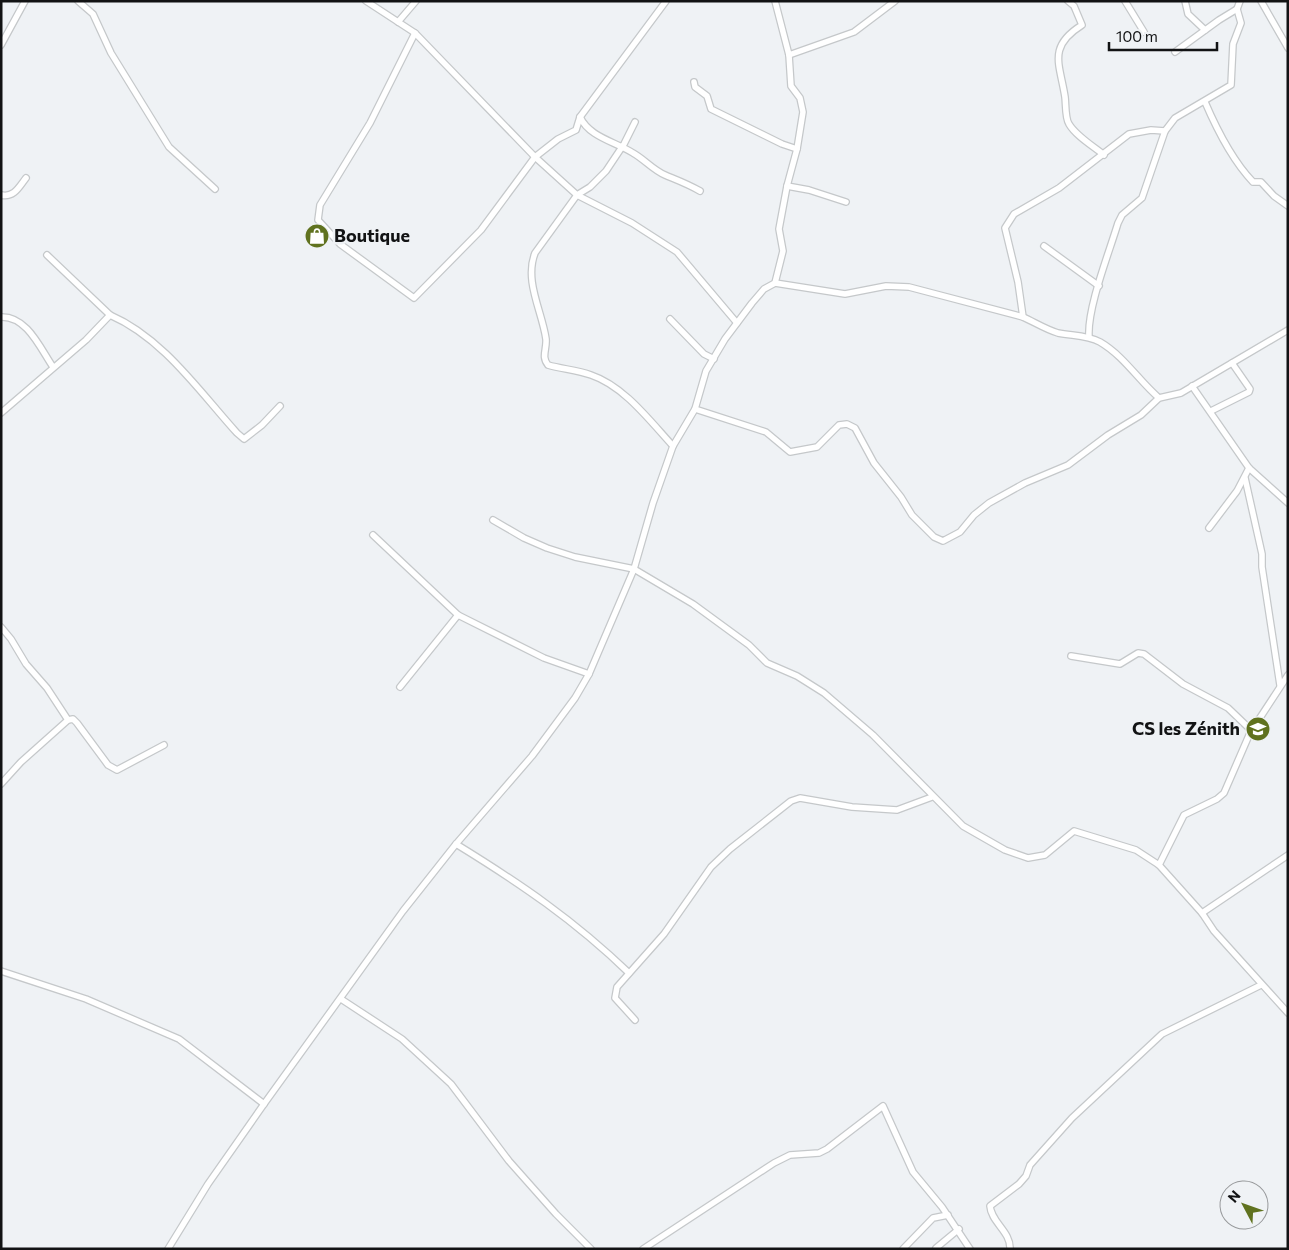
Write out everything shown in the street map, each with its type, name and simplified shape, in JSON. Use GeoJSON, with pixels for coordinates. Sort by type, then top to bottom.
{"type":"FeatureCollection","features":[{"type":"Feature","properties":{"kind":"street"},"geometry":{"type":"LineString","coordinates":[[1,45],[25,1]]}},
{"type":"Feature","properties":{"kind":"street"},"geometry":{"type":"LineString","coordinates":[[78,1],[80,5],[93,14],[111,53],[169,147],[215,189]]}},
{"type":"Feature","properties":{"kind":"street"},"geometry":{"type":"LineString","coordinates":[[366,1],[415,33],[535,157],[577,195],[632,224],[677,252],[737,323]]}},
{"type":"Feature","properties":{"kind":"street"},"geometry":{"type":"LineString","coordinates":[[398,22],[416,1]]}},
{"type":"Feature","properties":{"kind":"street"},"geometry":{"type":"LineString","coordinates":[[415,33],[370,123],[320,205],[318,220],[340,244],[414,298],[481,230],[535,157],[558,139],[576,130],[580,117],[666,1]]}},
{"type":"Feature","properties":{"kind":"street"},"geometry":{"type":"LineString","coordinates":[[789,55],[854,32],[895,1]]}},
{"type":"Feature","properties":{"kind":"street"},"geometry":{"type":"LineString","coordinates":[[1068,1],[1074,6],[1082,25],[1070,34],[1060,47],[1057,58],[1068,122],[1076,132],[1104,155]]}},
{"type":"Feature","properties":{"kind":"street"},"geometry":{"type":"LineString","coordinates":[[1126,1],[1144,32]]}},
{"type":"Feature","properties":{"kind":"street"},"geometry":{"type":"LineString","coordinates":[[1184,1],[1188,14],[1205,30]]}},
{"type":"Feature","properties":{"kind":"street"},"geometry":{"type":"LineString","coordinates":[[1175,52],[1237,9],[1240,1]]}},
{"type":"Feature","properties":{"kind":"street"},"geometry":{"type":"LineString","coordinates":[[1261,1],[1288,48]]}},
{"type":"Feature","properties":{"kind":"street"},"geometry":{"type":"LineString","coordinates":[[775,283],[783,251],[779,229],[787,186],[797,149],[803,112],[800,98],[791,86],[789,55],[776,13],[776,2]]}},
{"type":"Feature","properties":{"kind":"street"},"geometry":{"type":"LineString","coordinates":[[1089,337],[1090,320],[1118,223],[1122,215],[1142,198],[1165,132],[1176,118],[1205,102],[1231,84],[1233,44],[1241,23],[1237,9]]}},
{"type":"Feature","properties":{"kind":"street"},"geometry":{"type":"LineString","coordinates":[[694,82],[695,87],[706,96],[712,109],[782,144],[797,149]]}},
{"type":"Feature","properties":{"kind":"street"},"geometry":{"type":"LineString","coordinates":[[1205,102],[1219,136],[1232,151],[1241,170],[1253,182],[1261,182],[1274,196],[1288,206]]}},
{"type":"Feature","properties":{"kind":"street"},"geometry":{"type":"LineString","coordinates":[[580,117],[584,125],[612,144],[622,147],[664,174],[700,190]]}},
{"type":"Feature","properties":{"kind":"street"},"geometry":{"type":"LineString","coordinates":[[635,122],[622,147],[606,171],[590,188],[577,195],[535,253],[531,262],[534,290],[546,340],[545,362],[548,365],[592,375],[612,387],[634,405],[673,446]]}},
{"type":"Feature","properties":{"kind":"street"},"geometry":{"type":"LineString","coordinates":[[1023,317],[1018,282],[1005,228],[1008,221],[1014,214],[1059,188],[1130,134],[1151,130],[1165,132]]}},
{"type":"Feature","properties":{"kind":"street"},"geometry":{"type":"LineString","coordinates":[[1,195],[9,196],[14,194],[26,178]]}},
{"type":"Feature","properties":{"kind":"street"},"geometry":{"type":"LineString","coordinates":[[787,186],[809,190],[846,202]]}},
{"type":"Feature","properties":{"kind":"street"},"geometry":{"type":"LineString","coordinates":[[1044,246],[1100,286]]}},
{"type":"Feature","properties":{"kind":"street"},"geometry":{"type":"LineString","coordinates":[[47,255],[110,315],[123,321],[174,361],[236,433],[244,438],[262,425],[280,406]]}},
{"type":"Feature","properties":{"kind":"street"},"geometry":{"type":"LineString","coordinates":[[168,1249],[208,1184],[403,910],[547,736],[589,674],[634,569],[653,503],[673,446],[695,409],[706,371],[737,323],[764,290],[775,283],[845,294],[886,286],[902,286],[1023,317],[1058,333],[1089,337],[1116,354],[1150,392],[1159,398]]}},
{"type":"Feature","properties":{"kind":"street"},"geometry":{"type":"LineString","coordinates":[[1,413],[86,340],[110,315]]}},
{"type":"Feature","properties":{"kind":"street"},"geometry":{"type":"LineString","coordinates":[[1,317],[16,319],[24,326],[53,367]]}},
{"type":"Feature","properties":{"kind":"street"},"geometry":{"type":"LineString","coordinates":[[670,319],[704,354],[714,359]]}},
{"type":"Feature","properties":{"kind":"street"},"geometry":{"type":"LineString","coordinates":[[695,409],[766,432],[790,452],[817,447],[839,425],[847,424],[855,428],[874,463],[901,497],[912,515],[934,538],[942,540],[960,532],[974,515],[994,500],[1025,483],[1068,464],[1108,435],[1141,415],[1159,398],[1181,392],[1288,330]]}},
{"type":"Feature","properties":{"kind":"street"},"geometry":{"type":"LineString","coordinates":[[1211,411],[1249,392],[1250,389],[1232,363]]}},
{"type":"Feature","properties":{"kind":"street"},"geometry":{"type":"LineString","coordinates":[[1192,386],[1249,468],[1288,503]]}},
{"type":"Feature","properties":{"kind":"street"},"geometry":{"type":"LineString","coordinates":[[1209,528],[1245,478],[1249,468]]}},
{"type":"Feature","properties":{"kind":"street"},"geometry":{"type":"LineString","coordinates":[[1245,478],[1262,554],[1262,567],[1280,686]]}},
{"type":"Feature","properties":{"kind":"street"},"geometry":{"type":"LineString","coordinates":[[493,520],[524,538],[547,548],[575,557],[634,569],[716,620],[749,645],[767,663],[797,676],[817,688],[873,735],[932,797],[963,826],[1020,856],[1028,858],[1045,855],[1074,831],[1136,850],[1159,865],[1202,912],[1214,931],[1261,985],[1288,1013]]}},
{"type":"Feature","properties":{"kind":"street"},"geometry":{"type":"LineString","coordinates":[[373,535],[458,614],[544,658],[589,674]]}},
{"type":"Feature","properties":{"kind":"street"},"geometry":{"type":"LineString","coordinates":[[400,687],[458,614]]}},
{"type":"Feature","properties":{"kind":"street"},"geometry":{"type":"LineString","coordinates":[[1,628],[11,639],[26,664],[48,688],[68,720]]}},
{"type":"Feature","properties":{"kind":"street"},"geometry":{"type":"LineString","coordinates":[[1071,656],[1120,664],[1138,653],[1144,654],[1182,684],[1228,708],[1252,731]]}},
{"type":"Feature","properties":{"kind":"street"},"geometry":{"type":"LineString","coordinates":[[1159,865],[1184,815],[1217,799],[1224,793],[1252,731],[1288,675]]}},
{"type":"Feature","properties":{"kind":"street"},"geometry":{"type":"LineString","coordinates":[[1,784],[20,762],[68,720],[73,719],[77,723],[108,765],[117,770],[153,753],[164,745]]}},
{"type":"Feature","properties":{"kind":"street"},"geometry":{"type":"LineString","coordinates":[[635,1020],[615,998],[614,992],[679,915],[711,867],[730,849],[791,802],[800,798],[862,808],[898,810],[932,797]]}},
{"type":"Feature","properties":{"kind":"street"},"geometry":{"type":"LineString","coordinates":[[456,844],[525,886],[564,915],[597,941],[629,973]]}},
{"type":"Feature","properties":{"kind":"street"},"geometry":{"type":"LineString","coordinates":[[1202,912],[1288,856]]}},
{"type":"Feature","properties":{"kind":"street"},"geometry":{"type":"LineString","coordinates":[[1,971],[86,999],[179,1039],[264,1104]]}},
{"type":"Feature","properties":{"kind":"street"},"geometry":{"type":"LineString","coordinates":[[1010,1249],[1006,1236],[990,1211],[990,1206],[1026,1176],[1030,1164],[1072,1118],[1162,1034],[1180,1023],[1261,985]]}},
{"type":"Feature","properties":{"kind":"street"},"geometry":{"type":"LineString","coordinates":[[341,999],[402,1039],[451,1084],[509,1161],[556,1214],[591,1249]]}},
{"type":"Feature","properties":{"kind":"street"},"geometry":{"type":"LineString","coordinates":[[644,1249],[774,1163],[790,1155],[819,1153],[827,1149],[883,1106],[913,1172],[959,1229],[970,1249]]}},
{"type":"Feature","properties":{"kind":"street"},"geometry":{"type":"LineString","coordinates":[[903,1249],[933,1218],[948,1215]]}},
{"type":"Feature","properties":{"kind":"street"},"geometry":{"type":"LineString","coordinates":[[936,1248],[959,1229]]}},
{"type":"Feature","properties":{"kind":"place","name":"Boutique"},"geometry":{"type":"Point","coordinates":[317,236]}},
{"type":"Feature","properties":{"kind":"place","name":"CS les Zénith"},"geometry":{"type":"Point","coordinates":[1258,729]}}]}
